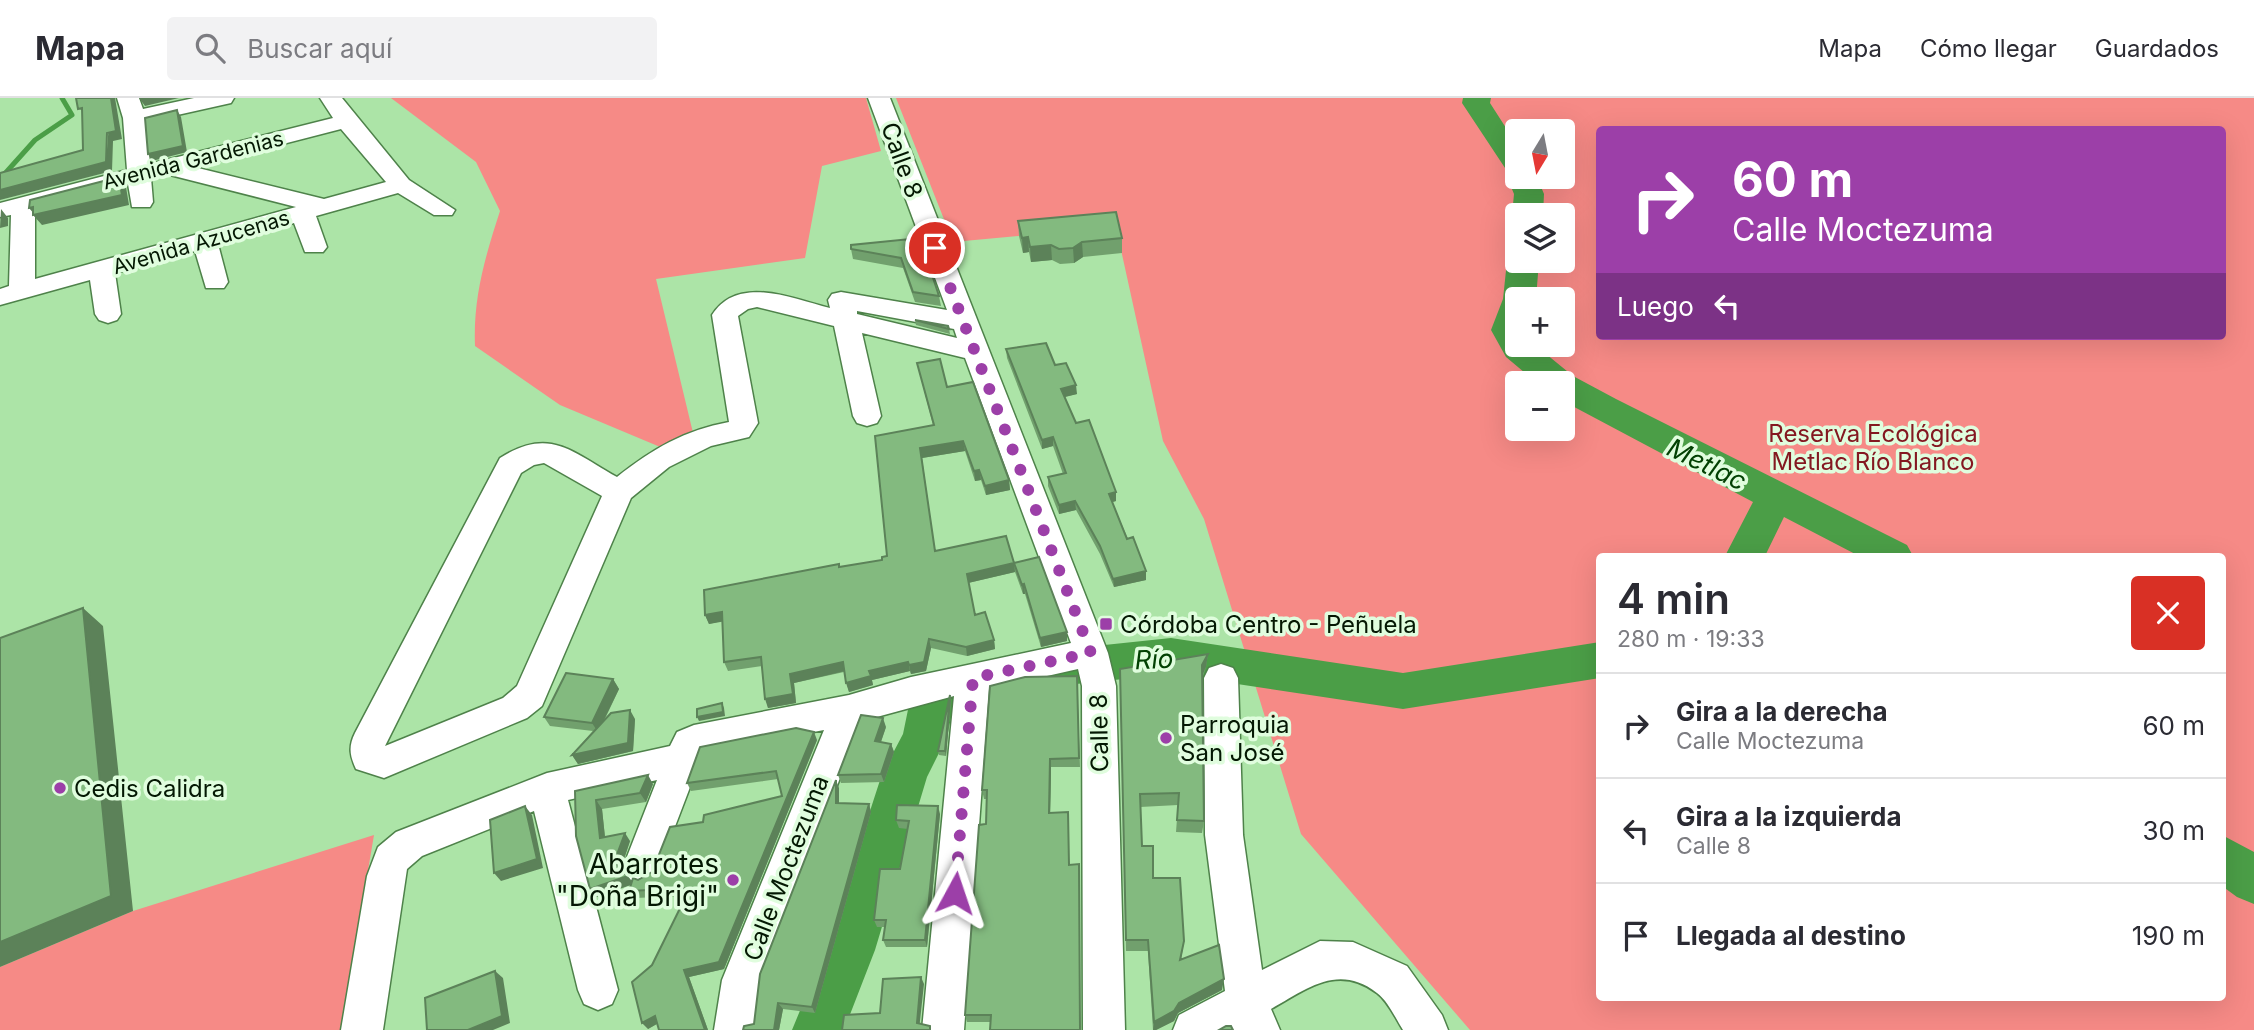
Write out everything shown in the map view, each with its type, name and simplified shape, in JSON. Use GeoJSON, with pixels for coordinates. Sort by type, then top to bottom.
{"type":"FeatureCollection","features":[{"type":"Feature","properties":{"kind":"street"},"geometry":{"type":"LineString","coordinates":[[141,202],[131,108],[223,98]]}},
{"type":"Feature","properties":{"kind":"street"},"geometry":{"type":"LineString","coordinates":[[331,98],[346,121],[401,185],[443,210]]}},
{"type":"Feature","properties":{"kind":"street","name":"Calle 8"},"geometry":{"type":"LineString","coordinates":[[879,98],[1095,670],[1104,1030]]}},
{"type":"Feature","properties":{"kind":"street","name":"Avenida Gardenias"},"geometry":{"type":"LineString","coordinates":[[12,207],[346,121]]}},
{"type":"Feature","properties":{"kind":"street"},"geometry":{"type":"LineString","coordinates":[[166,167],[313,210],[314,247]]}},
{"type":"Feature","properties":{"kind":"street","name":"Avenida Azucenas"},"geometry":{"type":"LineString","coordinates":[[11,294],[102,271],[401,185]]}},
{"type":"Feature","properties":{"kind":"street"},"geometry":{"type":"LineString","coordinates":[[11,294],[12,207]]}},
{"type":"Feature","properties":{"kind":"street"},"geometry":{"type":"LineString","coordinates":[[205,241],[215,282]]}},
{"type":"Feature","properties":{"kind":"street"},"geometry":{"type":"LineString","coordinates":[[102,271],[108,314]]}},
{"type":"Feature","properties":{"kind":"street"},"geometry":{"type":"LineString","coordinates":[[619,492],[548,452],[527,455],[510,466],[367,744],[369,758],[384,762],[515,708],[530,696],[619,492],[659,459],[704,437],[739,430],[744,424],[725,315],[730,307],[742,300],[757,299],[977,352]]}},
{"type":"Feature","properties":{"kind":"street"},"geometry":{"type":"LineString","coordinates":[[867,416],[841,300],[965,321]]}},
{"type":"Feature","properties":{"kind":"street"},"geometry":{"type":"LineString","coordinates":[[642,867],[682,760],[694,740],[849,710],[911,691],[973,690],[1095,670]]}},
{"type":"Feature","properties":{"kind":"street"},"geometry":{"type":"LineString","coordinates":[[1221,678],[1224,835],[1252,1015]]}},
{"type":"Feature","properties":{"kind":"street"},"geometry":{"type":"LineString","coordinates":[[943,1030],[973,690]]}},
{"type":"Feature","properties":{"kind":"street","name":"Calle Moctezuma"},"geometry":{"type":"LineString","coordinates":[[734,1030],[742,980],[849,710]]}},
{"type":"Feature","properties":{"kind":"street"},"geometry":{"type":"LineString","coordinates":[[362,1030],[391,859],[409,844],[547,789],[682,760]]}},
{"type":"Feature","properties":{"kind":"street"},"geometry":{"type":"LineString","coordinates":[[547,789],[598,990]]}},
{"type":"Feature","properties":{"kind":"street"},"geometry":{"type":"LineString","coordinates":[[1194,1030],[1252,1015],[1320,960],[1353,961],[1393,981],[1427,1030]]}},
{"type":"Feature","properties":{"kind":"green space"},"geometry":{"type":"Polygon","coordinates":[[[391,98],[866,98],[881,151],[822,166],[805,258],[656,279],[694,437],[665,449],[560,405],[475,346],[481,278],[500,211],[476,162],[391,98]]]}},
{"type":"Feature","properties":{"kind":"green space","name":"Reserva Ecológica Metlac Río Blanco"},"geometry":{"type":"Polygon","coordinates":[[[896,98],[2254,98],[2254,1030],[1470,1030],[1301,834],[1204,519],[1163,441],[1116,227],[953,242],[896,98]]]}},
{"type":"Feature","properties":{"kind":"green space"},"geometry":{"type":"Polygon","coordinates":[[[374,835],[341,1030],[0,1030],[0,967],[133,911],[374,835]]]}},
{"type":"Feature","properties":{"kind":"building"},"geometry":{"type":"Polygon","coordinates":[[[76,98],[111,98],[116,131],[107,133],[106,162],[0,190],[0,173],[83,150],[82,108],[78,109],[76,98]]]}},
{"type":"Feature","properties":{"kind":"building"},"geometry":{"type":"Polygon","coordinates":[[[177,110],[183,146],[148,154],[145,118],[177,110]]]}},
{"type":"Feature","properties":{"kind":"building"},"geometry":{"type":"Polygon","coordinates":[[[119,177],[122,195],[33,215],[33,207],[29,208],[30,200],[119,177]]]}},
{"type":"Feature","properties":{"kind":"building"},"geometry":{"type":"Polygon","coordinates":[[[1116,212],[1122,238],[1082,242],[1073,248],[1059,249],[1051,245],[1030,247],[1028,237],[1022,238],[1018,221],[1116,212]]]}},
{"type":"Feature","properties":{"kind":"building"},"geometry":{"type":"Polygon","coordinates":[[[920,238],[939,296],[913,292],[901,258],[851,249],[851,245],[920,238]]]}},
{"type":"Feature","properties":{"kind":"building"},"geometry":{"type":"Polygon","coordinates":[[[915,320],[948,326],[949,329],[915,320]]]}},
{"type":"Feature","properties":{"kind":"building"},"geometry":{"type":"Polygon","coordinates":[[[1046,343],[1055,365],[1066,363],[1076,385],[1061,389],[1076,423],[1089,420],[1116,492],[1109,494],[1127,539],[1133,537],[1146,571],[1113,579],[1100,546],[1075,501],[1059,505],[1048,477],[1066,473],[1053,437],[1042,440],[1006,349],[1046,343]]]}},
{"type":"Feature","properties":{"kind":"building"},"geometry":{"type":"Polygon","coordinates":[[[940,359],[947,387],[973,382],[1009,480],[985,486],[979,470],[974,471],[963,441],[920,448],[935,551],[1006,536],[1014,563],[967,574],[975,615],[985,612],[994,640],[966,647],[929,639],[924,662],[909,665],[908,662],[869,671],[871,676],[846,683],[843,662],[790,674],[793,694],[765,699],[761,657],[724,662],[722,612],[705,615],[704,590],[839,564],[839,567],[882,560],[882,557],[887,556],[875,436],[934,425],[917,363],[940,359]]]}},
{"type":"Feature","properties":{"kind":"building"},"geometry":{"type":"Polygon","coordinates":[[[1039,557],[1067,632],[1040,638],[1024,584],[1022,585],[1014,563],[1039,557]]]}},
{"type":"Feature","properties":{"kind":"building","name":"Cedis Calidra"},"geometry":{"type":"Polygon","coordinates":[[[83,608],[111,896],[0,942],[0,638],[83,608]]]}},
{"type":"Feature","properties":{"kind":"building"},"geometry":{"type":"Polygon","coordinates":[[[1208,654],[1202,665],[1204,821],[1177,820],[1179,793],[1140,794],[1142,846],[1153,846],[1153,878],[1180,878],[1184,941],[1180,960],[1219,945],[1224,979],[1179,1003],[1174,1011],[1154,1022],[1148,940],[1126,940],[1120,669],[1208,654]]]}},
{"type":"Feature","properties":{"kind":"building"},"geometry":{"type":"Polygon","coordinates":[[[566,673],[613,679],[592,723],[544,717],[566,673]]]}},
{"type":"Feature","properties":{"kind":"building"},"geometry":{"type":"Polygon","coordinates":[[[1077,676],[1079,758],[1050,759],[1049,813],[1068,812],[1069,865],[1079,864],[1080,1030],[990,1030],[991,1015],[965,1015],[979,825],[986,824],[987,790],[982,790],[990,686],[1025,677],[1077,676]]]}},
{"type":"Feature","properties":{"kind":"building"},"geometry":{"type":"Polygon","coordinates":[[[950,695],[945,751],[938,751],[950,695]]]}},
{"type":"Feature","properties":{"kind":"building"},"geometry":{"type":"Polygon","coordinates":[[[722,703],[723,712],[697,717],[697,709],[722,703]]]}},
{"type":"Feature","properties":{"kind":"building"},"geometry":{"type":"Polygon","coordinates":[[[630,710],[628,743],[572,755],[611,713],[630,710]]]}},
{"type":"Feature","properties":{"kind":"building"},"geometry":{"type":"Polygon","coordinates":[[[861,715],[883,718],[875,741],[891,744],[881,774],[838,775],[861,715]]]}},
{"type":"Feature","properties":{"kind":"building"},"geometry":{"type":"Polygon","coordinates":[[[796,728],[814,732],[719,962],[684,970],[705,1030],[659,1030],[655,1016],[642,1023],[632,982],[652,965],[690,888],[629,891],[633,878],[638,880],[652,872],[670,827],[703,822],[704,815],[782,796],[776,771],[687,783],[700,747],[796,728]]]}},
{"type":"Feature","properties":{"kind":"building"},"geometry":{"type":"Polygon","coordinates":[[[648,775],[640,793],[596,800],[600,838],[625,833],[615,860],[621,872],[628,876],[590,889],[576,836],[575,791],[648,775]]]}},
{"type":"Feature","properties":{"kind":"building"},"geometry":{"type":"Polygon","coordinates":[[[836,780],[836,803],[869,804],[812,1007],[778,1003],[774,1030],[743,1030],[744,1026],[754,1024],[760,974],[836,780]]]}},
{"type":"Feature","properties":{"kind":"building"},"geometry":{"type":"Polygon","coordinates":[[[897,805],[938,806],[925,940],[883,940],[886,920],[874,920],[880,869],[900,869],[909,821],[896,820],[897,805]]]}},
{"type":"Feature","properties":{"kind":"building"},"geometry":{"type":"Polygon","coordinates":[[[525,806],[537,859],[494,873],[490,820],[525,806]]]}},
{"type":"Feature","properties":{"kind":"building"},"geometry":{"type":"Polygon","coordinates":[[[495,971],[502,1016],[468,1030],[427,1030],[425,998],[495,971]]]}},
{"type":"Feature","properties":{"kind":"building"},"geometry":{"type":"Polygon","coordinates":[[[921,977],[917,1023],[930,1026],[930,1030],[842,1030],[844,1015],[880,1013],[883,979],[921,977]]]}},
{"type":"Feature","properties":{"kind":"building"},"geometry":{"type":"Polygon","coordinates":[[[1231,1026],[1233,1030],[1219,1030],[1231,1026]]]}},
{"type":"Feature","properties":{"kind":"waterway"},"geometry":{"type":"LineString","coordinates":[[0,179],[35,140],[72,115],[62,98]]}},
{"type":"Feature","properties":{"kind":"waterway","name":"Metlac"},"geometry":{"type":"LineString","coordinates":[[1477,98],[1476,103],[1505,148]]}},
{"type":"Feature","properties":{"kind":"waterway","name":"Metlac"},"geometry":{"type":"LineString","coordinates":[[1527,189],[1529,203]]}},
{"type":"Feature","properties":{"kind":"waterway","name":"Metlac"},"geometry":{"type":"LineString","coordinates":[[1520,287],[1522,273]]}},
{"type":"Feature","properties":{"kind":"waterway","name":"Metlac"},"geometry":{"type":"LineString","coordinates":[[1528,357],[1545,371]]}},
{"type":"Feature","properties":{"kind":"waterway","name":"Metlac"},"geometry":{"type":"LineString","coordinates":[[1575,392],[1685,452],[1775,496]]}},
{"type":"Feature","properties":{"kind":"waterway","name":"Río"},"geometry":{"type":"LineString","coordinates":[[1747,553],[1775,496]]}},
{"type":"Feature","properties":{"kind":"waterway","name":"Metlac"},"geometry":{"type":"LineString","coordinates":[[1775,496],[1887,553]]}},
{"type":"Feature","properties":{"kind":"waterway","name":"Río"},"geometry":{"type":"LineString","coordinates":[[1057,668],[1171,656],[1403,691],[1596,661]]}},
{"type":"Feature","properties":{"kind":"waterway","name":"Río"},"geometry":{"type":"LineString","coordinates":[[818,1030],[850,950],[905,774],[925,737],[932,700],[983,687]]}},
{"type":"Feature","properties":{"kind":"waterway","name":"Metlac"},"geometry":{"type":"LineString","coordinates":[[2226,860],[2254,881]]}},
{"type":"Feature","properties":{"kind":"place","name":"Córdoba Centro - Peñuela"},"geometry":{"type":"Point","coordinates":[1106,624]}},
{"type":"Feature","properties":{"kind":"place","name":"Parroquia San José"},"geometry":{"type":"Point","coordinates":[1166,738]}},
{"type":"Feature","properties":{"kind":"place","name":"Cedis Calidra"},"geometry":{"type":"Point","coordinates":[60,788]}},
{"type":"Feature","properties":{"kind":"place","name":"Abarrotes \"Doña Brigi\""},"geometry":{"type":"Point","coordinates":[733,880]}},
{"type":"Feature","properties":{"kind":"route"},"geometry":{"type":"LineString","coordinates":[[935,248],[1091,653],[973,678],[955,893]]}}]}
